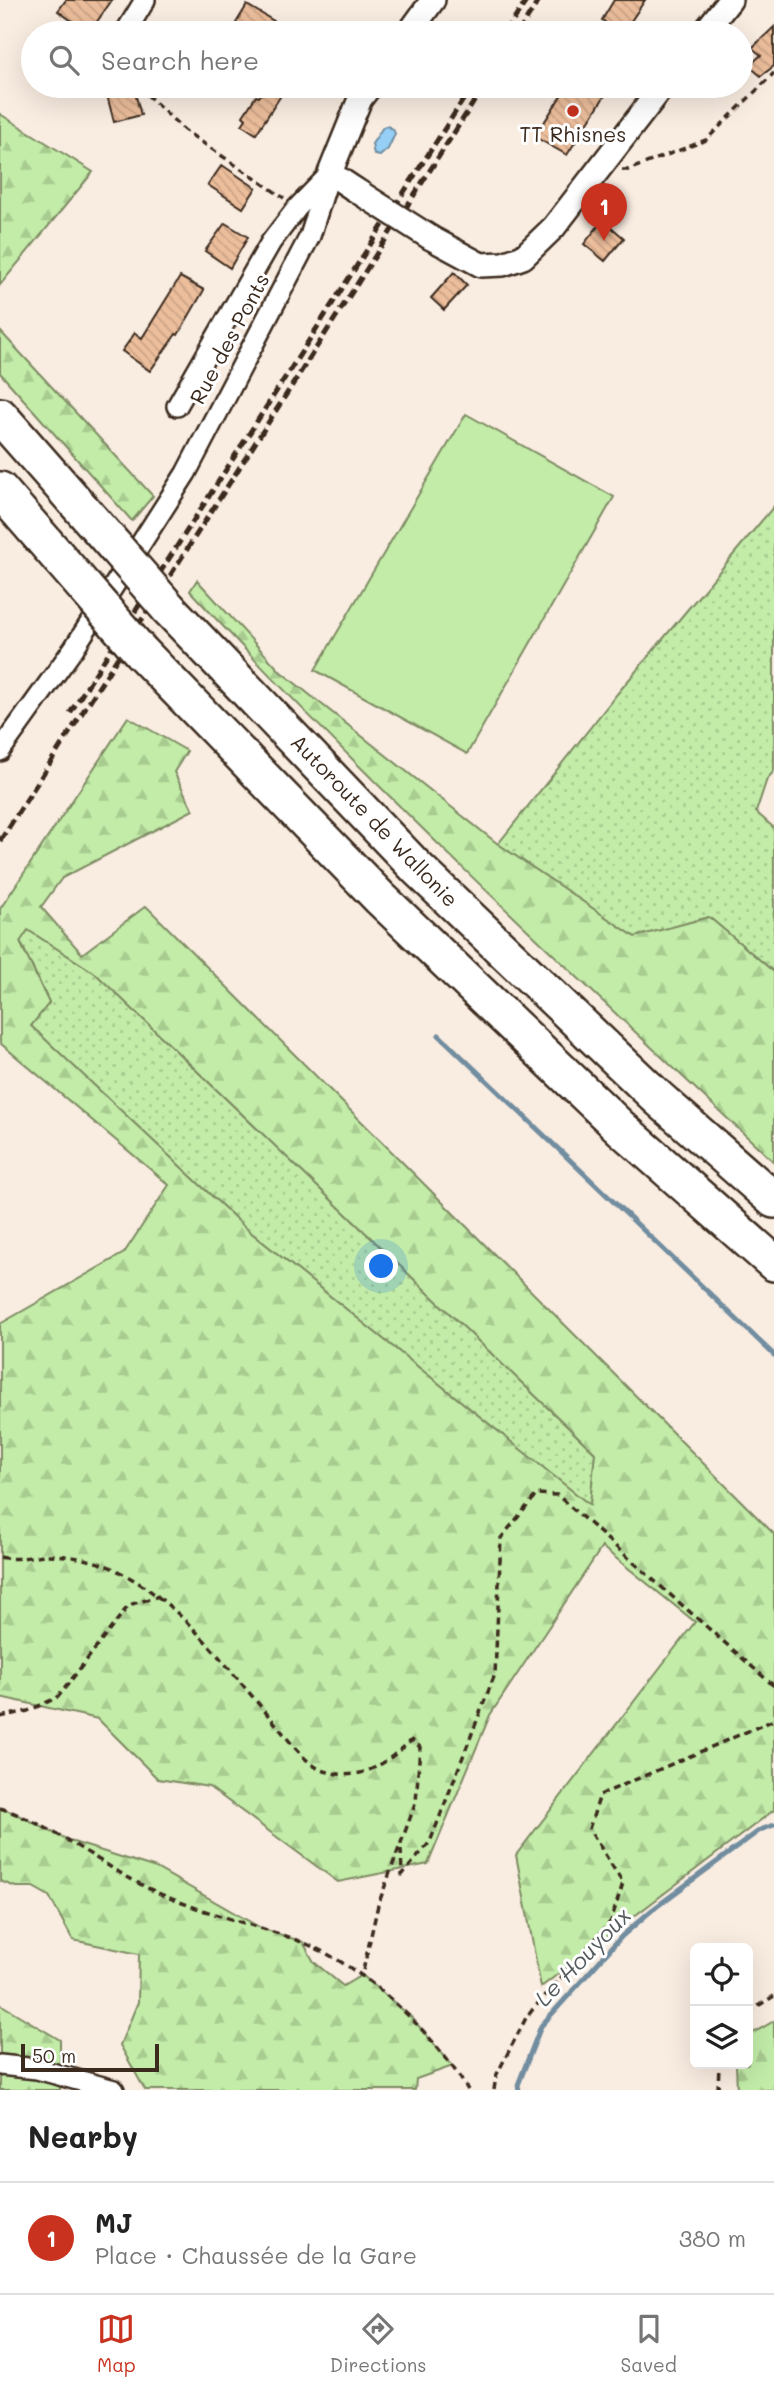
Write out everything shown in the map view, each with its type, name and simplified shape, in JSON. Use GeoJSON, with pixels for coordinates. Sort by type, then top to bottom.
{"type":"FeatureCollection","features":[{"type":"Feature","properties":{"kind":"highway","name":"Autoroute de Wallonie"},"geometry":{"type":"LineString","coordinates":[[0,416],[169,609],[417,869],[658,1098],[774,1200]]}},
{"type":"Feature","properties":{"kind":"highway"},"geometry":{"type":"LineString","coordinates":[[0,490],[141,652],[380,898],[622,1129],[774,1263]]}},
{"type":"Feature","properties":{"kind":"street"},"geometry":{"type":"LineString","coordinates":[[132,21],[145,0]]}},
{"type":"Feature","properties":{"kind":"street"},"geometry":{"type":"LineString","coordinates":[[417,21],[433,0]]}},
{"type":"Feature","properties":{"kind":"street"},"geometry":{"type":"LineString","coordinates":[[713,21],[730,0]]}},
{"type":"Feature","properties":{"kind":"street"},"geometry":{"type":"LineString","coordinates":[[361,98],[330,173],[430,237],[481,264],[503,264],[523,257],[554,227],[654,98]]}},
{"type":"Feature","properties":{"kind":"street","name":"Rue des Ponts"},"geometry":{"type":"LineString","coordinates":[[177,406],[271,242],[297,208],[330,173]]}},
{"type":"Feature","properties":{"kind":"street","name":"Rue des Ponts"},"geometry":{"type":"LineString","coordinates":[[0,751],[74,648],[186,472],[310,236],[330,173]]}},
{"type":"Feature","properties":{"kind":"street"},"geometry":{"type":"LineString","coordinates":[[0,2066],[37,2069],[114,2090]]}},
{"type":"Feature","properties":{"kind":"path"},"geometry":{"type":"LineString","coordinates":[[753,94],[774,73]]}},
{"type":"Feature","properties":{"kind":"path"},"geometry":{"type":"LineString","coordinates":[[151,98],[184,130],[297,208]]}},
{"type":"Feature","properties":{"kind":"path"},"geometry":{"type":"LineString","coordinates":[[599,169],[628,170],[706,140],[749,98]]}},
{"type":"Feature","properties":{"kind":"path"},"geometry":{"type":"LineString","coordinates":[[401,1846],[402,1875],[430,1842],[495,1674],[501,1538],[537,1494],[557,1495],[774,1686]]}},
{"type":"Feature","properties":{"kind":"path"},"geometry":{"type":"LineString","coordinates":[[0,1557],[13,1560],[49,1555],[94,1562],[114,1569],[159,1596],[202,1637],[300,1752],[320,1770],[349,1776],[382,1766],[412,1741],[420,1747],[416,1802],[378,1905],[362,1975]]}},
{"type":"Feature","properties":{"kind":"path"},"geometry":{"type":"LineString","coordinates":[[0,1717],[28,1711],[58,1696],[129,1605],[159,1596]]}},
{"type":"Feature","properties":{"kind":"path"},"geometry":{"type":"LineString","coordinates":[[494,2090],[496,2076],[527,2016],[611,1921],[623,1883],[589,1829],[600,1795],[774,1720]]}},
{"type":"Feature","properties":{"kind":"path"},"geometry":{"type":"LineString","coordinates":[[0,1808],[70,1841],[132,1881],[170,1899],[303,1942],[362,1975],[411,2017],[453,2066],[468,2090]]}},
{"type":"Feature","properties":{"kind":"path"},"geometry":{"type":"LineString","coordinates":[[753,2009],[774,1996]]}},
{"type":"Feature","properties":{"kind":"path"},"geometry":{"type":"LineString","coordinates":[[718,2090],[719,2069]]}},
{"type":"Feature","properties":{"kind":"green space"},"geometry":{"type":"Polygon","coordinates":[[[0,114],[93,172],[0,285],[0,114]]]}},
{"type":"Feature","properties":{"kind":"green space"},"geometry":{"type":"Polygon","coordinates":[[[0,331],[153,496],[132,521],[0,373],[0,331]]]}},
{"type":"Feature","properties":{"kind":"green space"},"geometry":{"type":"Polygon","coordinates":[[[466,414],[614,497],[467,754],[315,670],[466,414]]]}},
{"type":"Feature","properties":{"kind":"green space"},"geometry":{"type":"Polygon","coordinates":[[[774,506],[774,771],[767,779],[756,812],[774,828],[774,972],[709,917],[635,937],[498,844],[617,694],[774,506]]]}},
{"type":"Feature","properties":{"kind":"green space"},"geometry":{"type":"Polygon","coordinates":[[[197,580],[281,672],[498,844],[635,937],[709,917],[774,972],[774,1162],[551,952],[331,738],[190,591],[197,580]]]}},
{"type":"Feature","properties":{"kind":"green space"},"geometry":{"type":"Polygon","coordinates":[[[128,717],[187,751],[174,772],[193,810],[62,878],[41,907],[82,954],[146,906],[774,1534],[774,1810],[541,1987],[516,1855],[695,1622],[602,1547],[490,1715],[428,1864],[338,1882],[209,1787],[158,1779],[98,1719],[0,1697],[0,1324],[124,1253],[169,1185],[0,1043],[0,909],[128,717]],[[28,930],[20,942],[49,1003],[31,1026],[249,1231],[590,1505],[595,1453],[95,973],[28,930]]]}},
{"type":"Feature","properties":{"kind":"green space"},"geometry":{"type":"Polygon","coordinates":[[[28,930],[95,973],[595,1453],[590,1506],[249,1231],[31,1026],[49,1002],[20,941],[28,930]]]}},
{"type":"Feature","properties":{"kind":"green space"},"geometry":{"type":"Polygon","coordinates":[[[0,1808],[70,1841],[156,1868],[261,1928],[303,1942],[314,1962],[343,1986],[362,1975],[411,2017],[453,2066],[416,2079],[415,2090],[145,2090],[120,2045],[138,2002],[139,1954],[73,1940],[49,1896],[33,1887],[16,1887],[0,1881],[0,1808]]]}},
{"type":"Feature","properties":{"kind":"green space"},"geometry":{"type":"Polygon","coordinates":[[[0,2004],[60,2040],[60,2090],[0,2090],[0,2004]]]}},
{"type":"Feature","properties":{"kind":"green space"},"geometry":{"type":"Polygon","coordinates":[[[774,2021],[774,2090],[737,2090],[736,2069],[753,2069],[753,2033],[774,2021]]]}},
{"type":"Feature","properties":{"kind":"water"},"geometry":{"type":"Polygon","coordinates":[[[383,127],[393,129],[395,134],[388,149],[380,156],[374,155],[372,144],[383,127]]]}},
{"type":"Feature","properties":{"kind":"building"},"geometry":{"type":"Polygon","coordinates":[[[66,0],[112,0],[97,21],[72,21],[58,11],[66,0]]]}},
{"type":"Feature","properties":{"kind":"building"},"geometry":{"type":"Polygon","coordinates":[[[614,0],[645,0],[631,21],[602,20],[614,0]]]}},
{"type":"Feature","properties":{"kind":"building"},"geometry":{"type":"Polygon","coordinates":[[[247,5],[274,21],[237,21],[247,5]]]}},
{"type":"Feature","properties":{"kind":"building"},"geometry":{"type":"Polygon","coordinates":[[[774,27],[774,66],[761,76],[753,69],[753,62],[761,55],[753,47],[774,27]]]}},
{"type":"Feature","properties":{"kind":"building"},"geometry":{"type":"Polygon","coordinates":[[[108,98],[136,98],[141,115],[114,122],[108,98]]]}},
{"type":"Feature","properties":{"kind":"building"},"geometry":{"type":"Polygon","coordinates":[[[255,98],[279,98],[256,134],[242,125],[246,119],[243,116],[255,98]]]}},
{"type":"Feature","properties":{"kind":"building","name":"TT Rhisnes"},"geometry":{"type":"Polygon","coordinates":[[[559,98],[603,98],[567,155],[535,137],[559,98]]]}},
{"type":"Feature","properties":{"kind":"building"},"geometry":{"type":"Polygon","coordinates":[[[222,165],[256,188],[243,208],[208,185],[222,165]]]}},
{"type":"Feature","properties":{"kind":"building"},"geometry":{"type":"Polygon","coordinates":[[[603,220],[624,238],[605,261],[584,244],[603,220]]]}},
{"type":"Feature","properties":{"kind":"building"},"geometry":{"type":"Polygon","coordinates":[[[225,223],[248,237],[230,268],[205,251],[225,223]]]}},
{"type":"Feature","properties":{"kind":"building"},"geometry":{"type":"Polygon","coordinates":[[[454,272],[467,285],[444,310],[431,298],[454,272]]]}},
{"type":"Feature","properties":{"kind":"building"},"geometry":{"type":"Polygon","coordinates":[[[180,277],[204,290],[178,335],[176,334],[150,371],[122,351],[135,333],[142,338],[180,277]]]}},
{"type":"Feature","properties":{"kind":"waterway"},"geometry":{"type":"LineString","coordinates":[[439,1035],[774,1355]]}},
{"type":"Feature","properties":{"kind":"waterway","name":"Le Houyoux"},"geometry":{"type":"LineString","coordinates":[[519,2090],[518,2085],[541,2026],[622,1936],[652,1910],[760,1830],[774,1825]]}},
{"type":"Feature","properties":{"kind":"railway"},"geometry":{"type":"LineString","coordinates":[[513,21],[527,0]]}},
{"type":"Feature","properties":{"kind":"railway"},"geometry":{"type":"LineString","coordinates":[[526,21],[539,0]]}},
{"type":"Feature","properties":{"kind":"railway"},"geometry":{"type":"LineString","coordinates":[[70,713],[464,98]]}},
{"type":"Feature","properties":{"kind":"railway"},"geometry":{"type":"LineString","coordinates":[[0,841],[476,98]]}},
{"type":"Feature","properties":{"kind":"place","name":"TT Rhisnes"},"geometry":{"type":"Point","coordinates":[573,111]}},
{"type":"Feature","properties":{"kind":"place","name":"MJ"},"geometry":{"type":"Point","coordinates":[604,241]}}]}
